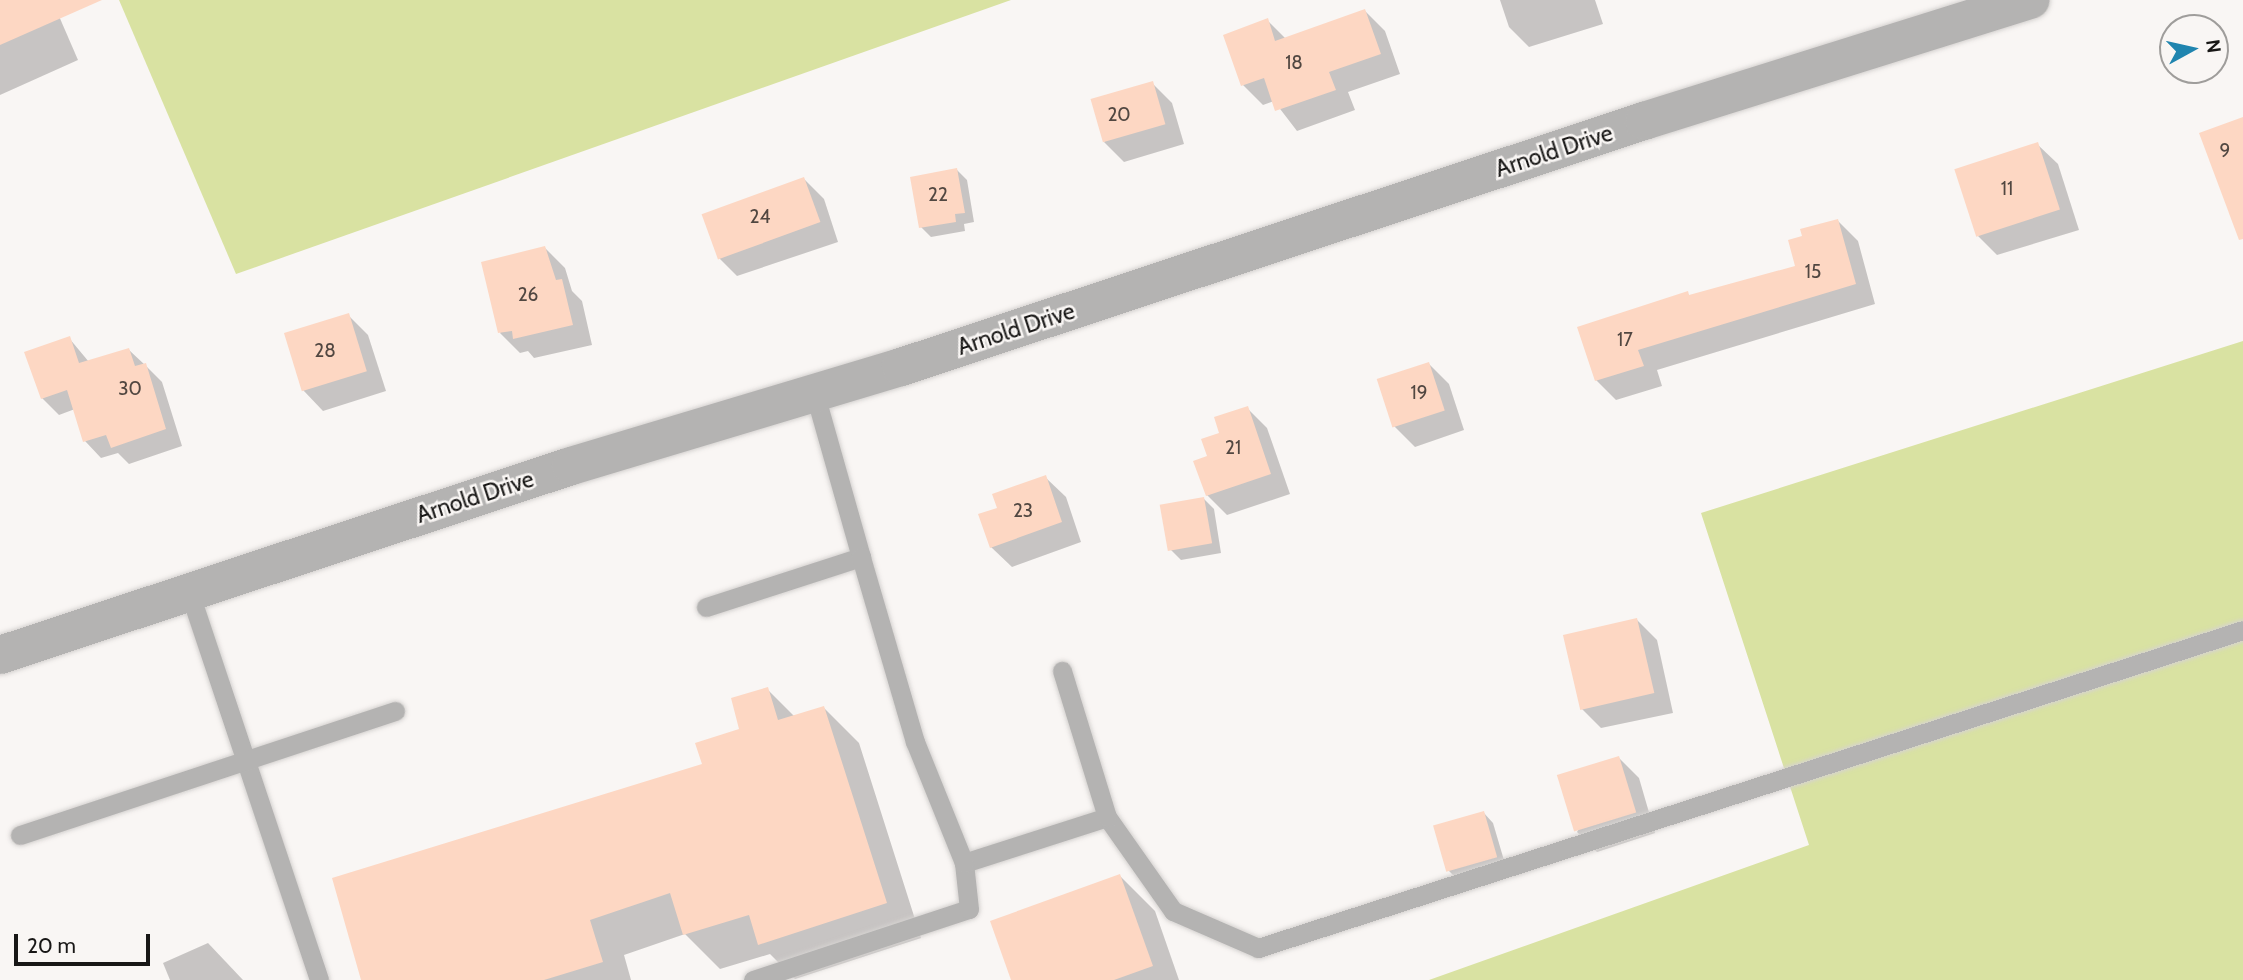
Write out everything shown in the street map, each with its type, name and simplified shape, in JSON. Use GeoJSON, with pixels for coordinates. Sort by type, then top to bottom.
{"type":"FeatureCollection","features":[{"type":"Feature","properties":{"kind":"street","name":"Arnold Drive"},"geometry":{"type":"LineString","coordinates":[[0,655],[571,466],[814,391],[2031,0]]}},
{"type":"Feature","properties":{"kind":"lane"},"geometry":{"type":"LineString","coordinates":[[752,980],[969,909],[964,863],[915,742],[814,391]]}},
{"type":"Feature","properties":{"kind":"lane"},"geometry":{"type":"LineString","coordinates":[[706,607],[861,558]]}},
{"type":"Feature","properties":{"kind":"lane"},"geometry":{"type":"LineString","coordinates":[[190,594],[319,980]]}},
{"type":"Feature","properties":{"kind":"lane"},"geometry":{"type":"LineString","coordinates":[[1062,671],[1107,817],[1173,911],[1258,948],[2243,630]]}},
{"type":"Feature","properties":{"kind":"lane"},"geometry":{"type":"LineString","coordinates":[[20,835],[395,711]]}},
{"type":"Feature","properties":{"kind":"lane"},"geometry":{"type":"LineString","coordinates":[[964,863],[1107,817]]}},
{"type":"Feature","properties":{"kind":"green space"},"geometry":{"type":"Polygon","coordinates":[[[119,0],[1011,0],[236,274],[119,0]]]}},
{"type":"Feature","properties":{"kind":"green space"},"geometry":{"type":"Polygon","coordinates":[[[2243,341],[2243,980],[1429,980],[1809,845],[1701,513],[2243,341]]]}},
{"type":"Feature","properties":{"kind":"building"},"geometry":{"type":"Polygon","coordinates":[[[0,0],[102,0],[0,45],[0,0]]]}},
{"type":"Feature","properties":{"kind":"building"},"geometry":{"type":"Polygon","coordinates":[[[1365,9],[1381,54],[1329,72],[1336,90],[1275,111],[1264,78],[1241,86],[1223,35],[1268,18],[1275,41],[1365,9]]]}},
{"type":"Feature","properties":{"kind":"building"},"geometry":{"type":"Polygon","coordinates":[[[1153,81],[1165,124],[1103,142],[1091,99],[1153,81]]]}},
{"type":"Feature","properties":{"kind":"building"},"geometry":{"type":"Polygon","coordinates":[[[2243,117],[2243,239],[2239,240],[2199,133],[2243,117]]]}},
{"type":"Feature","properties":{"kind":"building"},"geometry":{"type":"Polygon","coordinates":[[[2038,142],[2060,210],[1976,237],[1954,169],[2038,142]]]}},
{"type":"Feature","properties":{"kind":"building"},"geometry":{"type":"Polygon","coordinates":[[[957,168],[965,213],[955,214],[956,222],[919,228],[910,177],[957,168]]]}},
{"type":"Feature","properties":{"kind":"building"},"geometry":{"type":"Polygon","coordinates":[[[804,177],[820,222],[718,259],[702,214],[804,177]]]}},
{"type":"Feature","properties":{"kind":"building"},"geometry":{"type":"Polygon","coordinates":[[[1838,219],[1856,284],[1638,350],[1644,366],[1595,381],[1577,327],[1688,291],[1689,295],[1795,266],[1788,240],[1802,236],[1800,229],[1838,219]]]}},
{"type":"Feature","properties":{"kind":"building"},"geometry":{"type":"Polygon","coordinates":[[[545,246],[556,280],[562,279],[573,325],[513,339],[512,331],[498,333],[481,262],[545,246]]]}},
{"type":"Feature","properties":{"kind":"building"},"geometry":{"type":"Polygon","coordinates":[[[349,313],[367,371],[302,391],[284,333],[349,313]]]}},
{"type":"Feature","properties":{"kind":"building"},"geometry":{"type":"Polygon","coordinates":[[[70,336],[79,363],[129,348],[135,366],[146,363],[166,429],[111,448],[106,435],[83,442],[67,390],[41,399],[24,352],[70,336]]]}},
{"type":"Feature","properties":{"kind":"building"},"geometry":{"type":"Polygon","coordinates":[[[1429,362],[1445,411],[1392,427],[1377,379],[1429,362]]]}},
{"type":"Feature","properties":{"kind":"building"},"geometry":{"type":"Polygon","coordinates":[[[1248,406],[1271,474],[1206,496],[1193,461],[1207,456],[1201,439],[1219,433],[1214,417],[1248,406]]]}},
{"type":"Feature","properties":{"kind":"building"},"geometry":{"type":"Polygon","coordinates":[[[1046,475],[1062,522],[990,548],[978,514],[997,508],[992,494],[1046,475]]]}},
{"type":"Feature","properties":{"kind":"building"},"geometry":{"type":"Polygon","coordinates":[[[1204,497],[1212,543],[1168,551],[1160,505],[1204,497]]]}},
{"type":"Feature","properties":{"kind":"building"},"geometry":{"type":"Polygon","coordinates":[[[1637,618],[1654,693],[1580,710],[1563,635],[1637,618]]]}},
{"type":"Feature","properties":{"kind":"building"},"geometry":{"type":"Polygon","coordinates":[[[768,687],[778,720],[824,706],[887,903],[758,945],[749,915],[683,935],[670,893],[590,920],[603,962],[544,980],[361,980],[332,878],[702,764],[695,743],[739,729],[731,698],[768,687]]]}},
{"type":"Feature","properties":{"kind":"building"},"geometry":{"type":"Polygon","coordinates":[[[1619,756],[1636,812],[1574,831],[1557,775],[1619,756]]]}},
{"type":"Feature","properties":{"kind":"building"},"geometry":{"type":"Polygon","coordinates":[[[1484,811],[1497,857],[1446,872],[1433,826],[1484,811]]]}},
{"type":"Feature","properties":{"kind":"building"},"geometry":{"type":"Polygon","coordinates":[[[1120,874],[1153,966],[1114,980],[1011,980],[990,921],[1120,874]]]}}]}
